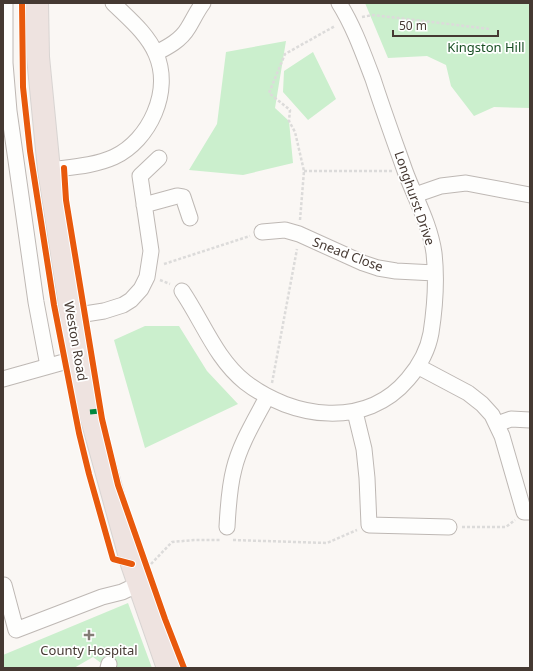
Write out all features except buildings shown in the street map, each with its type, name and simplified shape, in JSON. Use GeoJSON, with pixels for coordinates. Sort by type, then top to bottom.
{"type":"FeatureCollection","features":[{"type":"Feature","properties":{"kind":"highway","name":"Weston Road"},"geometry":{"type":"LineString","coordinates":[[37,3],[38,57],[49,170],[78,358],[90,412],[132,564],[143,576],[168,668]]}},
{"type":"Feature","properties":{"kind":"street"},"geometry":{"type":"LineString","coordinates":[[5,3],[5,63],[9,111],[33,278],[48,366]]}},
{"type":"Feature","properties":{"kind":"street"},"geometry":{"type":"LineString","coordinates":[[49,170],[84,165],[113,157],[125,151],[136,142],[146,130],[157,106],[161,76],[156,53],[148,39],[138,27],[113,3]]}},
{"type":"Feature","properties":{"kind":"street"},"geometry":{"type":"LineString","coordinates":[[156,53],[171,45],[188,29],[203,3]]}},
{"type":"Feature","properties":{"kind":"street","name":"Longhurst Drive"},"geometry":{"type":"LineString","coordinates":[[182,291],[214,346],[229,367],[245,382],[267,397],[296,408],[320,413],[339,414],[355,412],[371,407],[385,400],[402,386],[419,367],[431,334],[435,273],[434,252],[430,232],[406,172],[360,44],[349,18],[339,3]]}},
{"type":"Feature","properties":{"kind":"street"},"geometry":{"type":"LineString","coordinates":[[72,316],[104,311],[123,305],[132,300],[141,289],[148,273],[151,251],[140,176],[159,158]]}},
{"type":"Feature","properties":{"kind":"street"},"geometry":{"type":"LineString","coordinates":[[415,195],[441,186],[466,183],[530,194]]}},
{"type":"Feature","properties":{"kind":"street"},"geometry":{"type":"LineString","coordinates":[[144,205],[177,196],[183,197],[190,218]]}},
{"type":"Feature","properties":{"kind":"street","name":"Snead Close"},"geometry":{"type":"LineString","coordinates":[[262,232],[286,230],[299,234],[378,268],[396,271],[435,273]]}},
{"type":"Feature","properties":{"kind":"street"},"geometry":{"type":"LineString","coordinates":[[3,379],[78,358]]}},
{"type":"Feature","properties":{"kind":"street"},"geometry":{"type":"LineString","coordinates":[[419,367],[468,393],[482,404],[492,415],[502,436],[527,512]]}},
{"type":"Feature","properties":{"kind":"street"},"geometry":{"type":"LineString","coordinates":[[228,536],[230,486],[234,468],[247,434],[267,397]]}},
{"type":"Feature","properties":{"kind":"street"},"geometry":{"type":"LineString","coordinates":[[355,412],[364,449],[369,525],[448,527]]}},
{"type":"Feature","properties":{"kind":"street"},"geometry":{"type":"LineString","coordinates":[[497,424],[511,419],[530,420]]}},
{"type":"Feature","properties":{"kind":"street"},"geometry":{"type":"LineString","coordinates":[[4,585],[16,630],[102,597],[122,592],[143,576]]}},
{"type":"Feature","properties":{"kind":"path"},"geometry":{"type":"LineString","coordinates":[[267,397],[272,382],[299,234],[304,171],[295,132],[289,120],[290,110],[269,93],[285,54],[349,18],[373,15],[490,29]]}},
{"type":"Feature","properties":{"kind":"path"},"geometry":{"type":"LineString","coordinates":[[304,171],[406,172]]}},
{"type":"Feature","properties":{"kind":"path"},"geometry":{"type":"LineString","coordinates":[[148,273],[262,232]]}},
{"type":"Feature","properties":{"kind":"path"},"geometry":{"type":"LineString","coordinates":[[148,273],[182,291]]}},
{"type":"Feature","properties":{"kind":"path"},"geometry":{"type":"LineString","coordinates":[[448,527],[506,526],[527,512]]}},
{"type":"Feature","properties":{"kind":"path"},"geometry":{"type":"LineString","coordinates":[[143,576],[172,542],[228,536],[327,543],[369,525]]}},
{"type":"Feature","properties":{"kind":"path"},"geometry":{"type":"LineString","coordinates":[[143,576],[144,561]]}},
{"type":"Feature","properties":{"kind":"green space","name":"Kingston Hill"},"geometry":{"type":"Polygon","coordinates":[[[365,3],[530,3],[530,108],[494,107],[474,116],[451,86],[446,65],[427,56],[388,58],[365,3]]]}},
{"type":"Feature","properties":{"kind":"green space"},"geometry":{"type":"Polygon","coordinates":[[[286,41],[275,108],[289,121],[293,163],[243,175],[189,170],[217,124],[226,52],[286,41]]]}},
{"type":"Feature","properties":{"kind":"green space"},"geometry":{"type":"Polygon","coordinates":[[[313,52],[336,99],[308,120],[283,92],[284,71],[313,52]]]}},
{"type":"Feature","properties":{"kind":"green space"},"geometry":{"type":"Polygon","coordinates":[[[145,326],[179,326],[207,371],[238,404],[145,448],[114,340],[145,326]]]}},
{"type":"Feature","properties":{"kind":"green space","name":"County Hospital"},"geometry":{"type":"Polygon","coordinates":[[[128,603],[152,668],[105,668],[105,666],[93,657],[74,668],[3,668],[3,655],[128,603]]]}},
{"type":"Feature","properties":{"kind":"marked path"},"geometry":{"type":"LineString","coordinates":[[90,412],[101,411]]}},
{"type":"Feature","properties":{"kind":"cycle path"},"geometry":{"type":"LineString","coordinates":[[22,3],[23,87],[30,151],[54,305],[79,433],[113,559],[132,564]]}},
{"type":"Feature","properties":{"kind":"cycle path"},"geometry":{"type":"LineString","coordinates":[[64,168],[66,200],[102,419],[118,485],[165,619],[184,668]]}},
{"type":"Feature","properties":{"kind":"place","name":"County Hospital"},"geometry":{"type":"Point","coordinates":[89,635]}}]}
